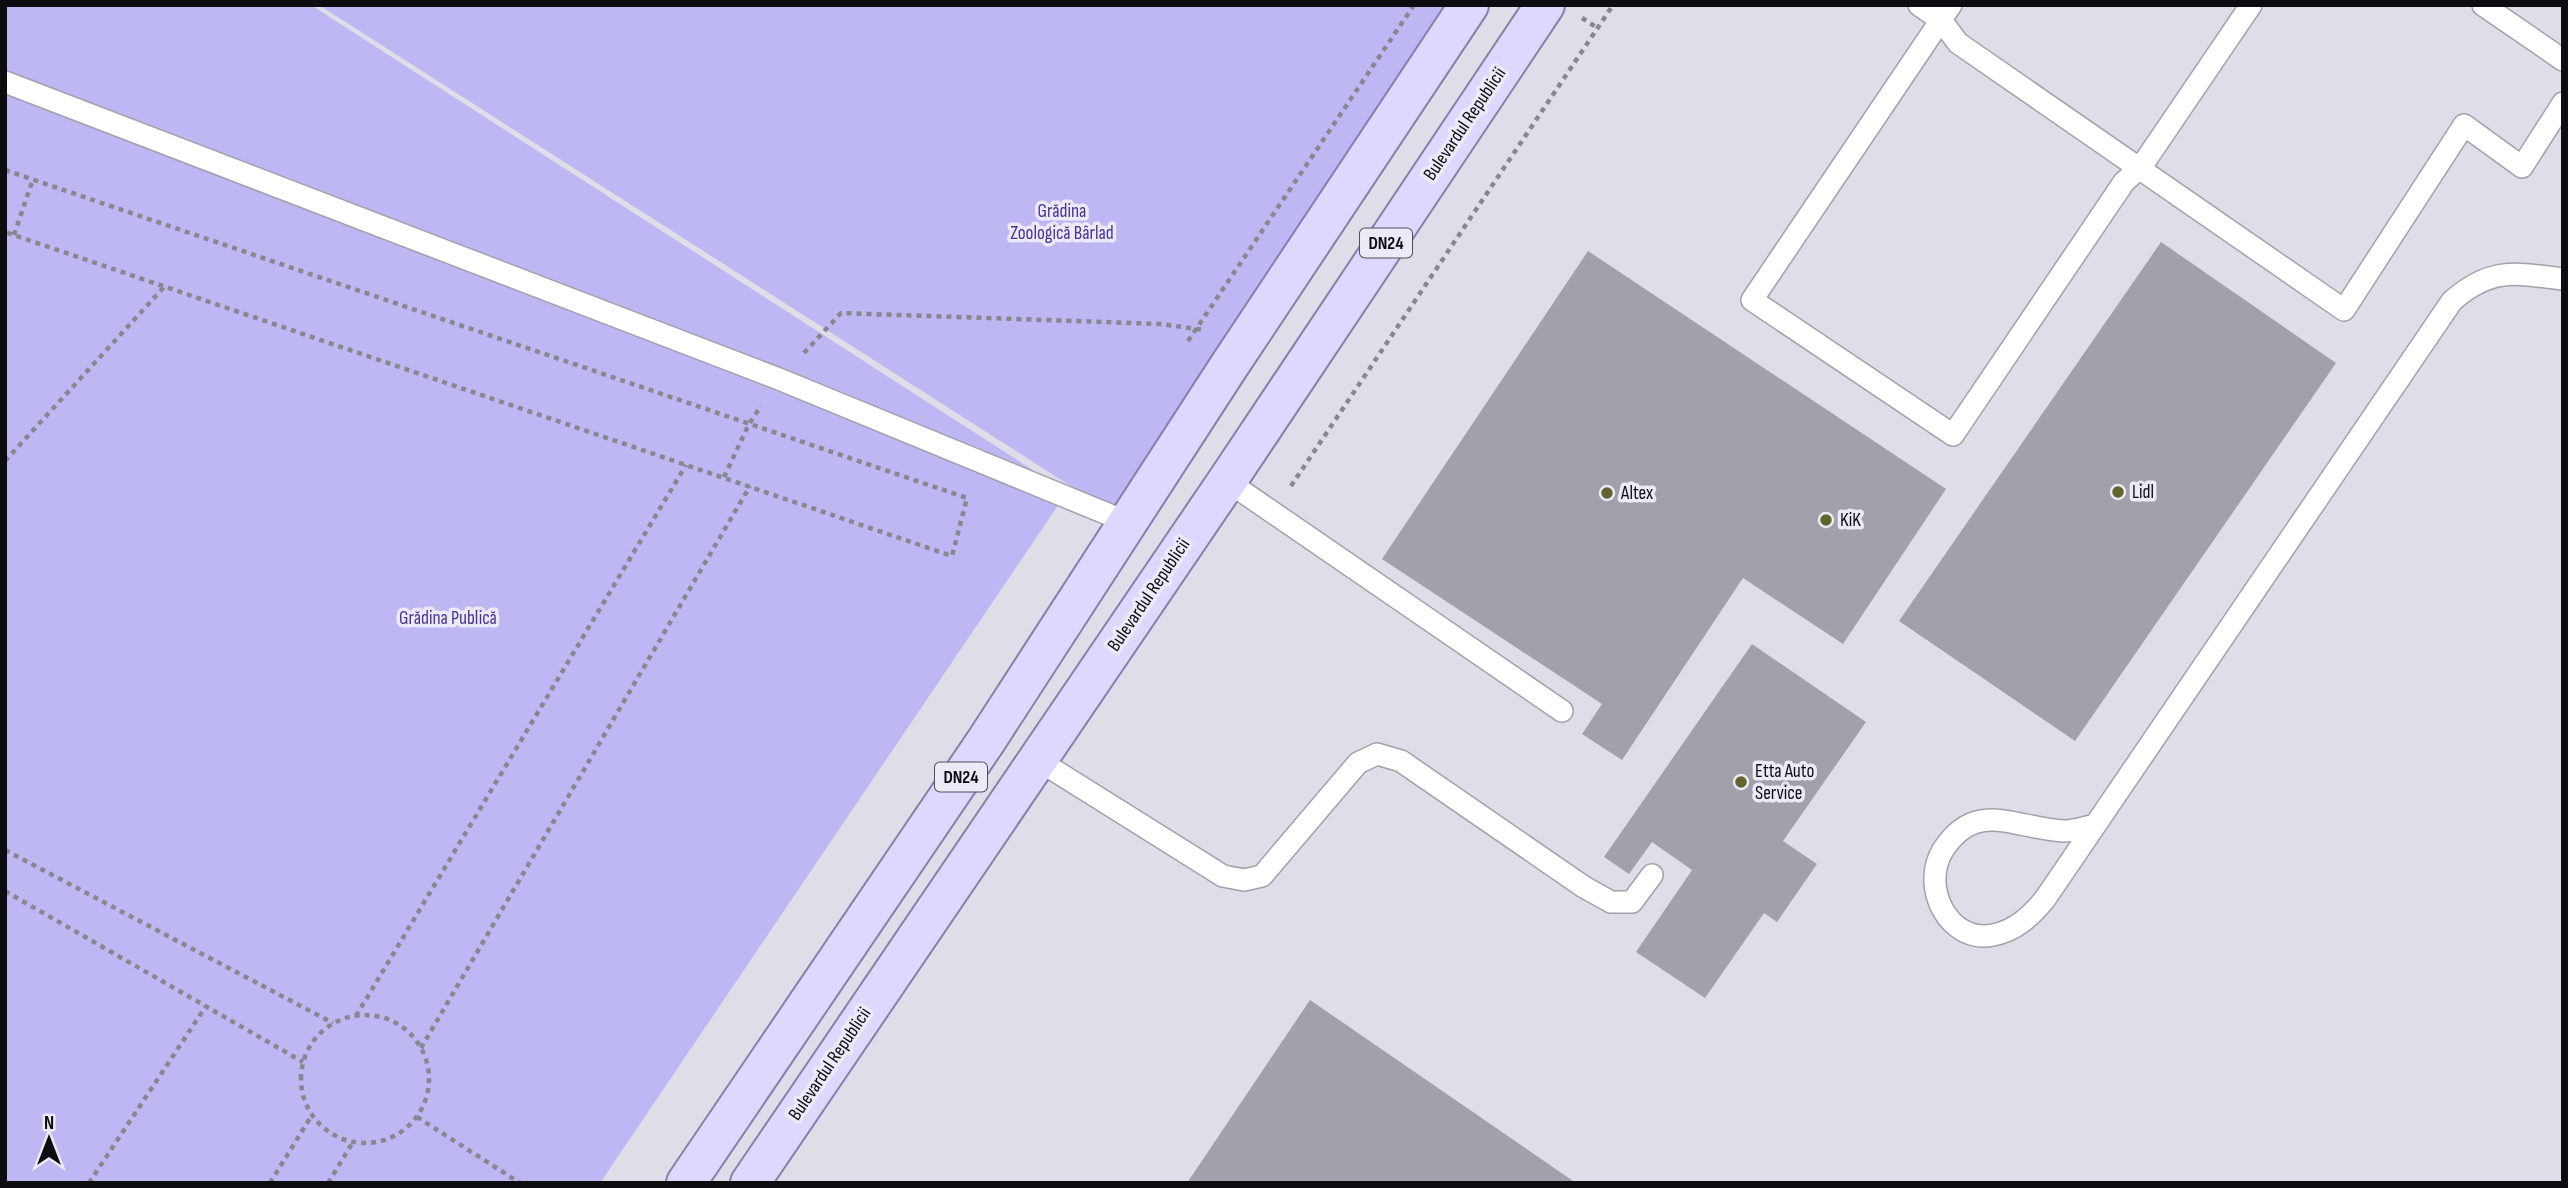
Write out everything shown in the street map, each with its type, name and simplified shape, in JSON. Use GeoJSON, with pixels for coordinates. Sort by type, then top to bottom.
{"type":"FeatureCollection","features":[{"type":"Feature","properties":{"kind":"main road","name":"DN24"},"geometry":{"type":"LineString","coordinates":[[685,1183],[986,741],[1127,522],[1469,5]]}},
{"type":"Feature","properties":{"kind":"main road","name":"Bulevardul Republicii"},"geometry":{"type":"LineString","coordinates":[[750,1183],[1227,481],[1545,5]]}},
{"type":"Feature","properties":{"kind":"lane"},"geometry":{"type":"LineString","coordinates":[[1919,5],[1946,13]]}},
{"type":"Feature","properties":{"kind":"lane"},"geometry":{"type":"LineString","coordinates":[[1946,13],[1752,300],[1953,435],[2124,182],[2141,167],[2251,5]]}},
{"type":"Feature","properties":{"kind":"lane"},"geometry":{"type":"LineString","coordinates":[[2483,5],[2563,60]]}},
{"type":"Feature","properties":{"kind":"lane"},"geometry":{"type":"LineString","coordinates":[[1946,13],[1958,43],[2141,167],[2344,310],[2464,125],[2522,167],[2563,103]]}},
{"type":"Feature","properties":{"kind":"lane"},"geometry":{"type":"LineString","coordinates":[[5,82],[779,379],[1127,522]]}},
{"type":"Feature","properties":{"kind":"lane"},"geometry":{"type":"LineString","coordinates":[[2095,825],[2067,831],[1991,818],[1971,823],[1943,850],[1933,871],[1935,897],[1950,920],[1970,932],[1991,936],[2015,927],[2045,900],[2452,301],[2472,284],[2508,273],[2563,279]]}},
{"type":"Feature","properties":{"kind":"lane"},"geometry":{"type":"LineString","coordinates":[[1227,481],[1562,711]]}},
{"type":"Feature","properties":{"kind":"lane"},"geometry":{"type":"LineString","coordinates":[[1038,760],[1223,876],[1244,880],[1262,876],[1358,763],[1377,754],[1401,761],[1584,887],[1611,902],[1632,902],[1652,875]]}},
{"type":"Feature","properties":{"kind":"path"},"geometry":{"type":"LineString","coordinates":[[1188,341],[1414,5]]}},
{"type":"Feature","properties":{"kind":"path"},"geometry":{"type":"LineString","coordinates":[[1273,513],[1613,5]]}},
{"type":"Feature","properties":{"kind":"path"},"geometry":{"type":"LineString","coordinates":[[5,170],[967,498],[952,556],[5,232]]}},
{"type":"Feature","properties":{"kind":"path"},"geometry":{"type":"LineString","coordinates":[[14,235],[33,179]]}},
{"type":"Feature","properties":{"kind":"path"},"geometry":{"type":"LineString","coordinates":[[5,461],[164,287]]}},
{"type":"Feature","properties":{"kind":"path"},"geometry":{"type":"LineString","coordinates":[[724,477],[749,424],[779,379],[841,313],[1161,324],[1250,336]]}},
{"type":"Feature","properties":{"kind":"path"},"geometry":{"type":"LineString","coordinates":[[356,1016],[686,465]]}},
{"type":"Feature","properties":{"kind":"path"},"geometry":{"type":"LineString","coordinates":[[421,1048],[750,486]]}},
{"type":"Feature","properties":{"kind":"path"},"geometry":{"type":"LineString","coordinates":[[5,850],[333,1023]]}},
{"type":"Feature","properties":{"kind":"path"},"geometry":{"type":"LineString","coordinates":[[5,891],[303,1062]]}},
{"type":"Feature","properties":{"kind":"path"},"geometry":{"type":"LineString","coordinates":[[89,1183],[206,1006]]}},
{"type":"Feature","properties":{"kind":"path"},"geometry":{"type":"LineString","coordinates":[[356,1016],[375,1016],[393,1022],[409,1033],[421,1048],[428,1065],[426,1101],[417,1117],[404,1130],[389,1139],[371,1143],[353,1142],[337,1137],[312,1115],[302,1089],[303,1062],[320,1033],[333,1023],[356,1016]]}},
{"type":"Feature","properties":{"kind":"path"},"geometry":{"type":"LineString","coordinates":[[270,1183],[312,1115]]}},
{"type":"Feature","properties":{"kind":"path"},"geometry":{"type":"LineString","coordinates":[[417,1117],[520,1183]]}},
{"type":"Feature","properties":{"kind":"path"},"geometry":{"type":"LineString","coordinates":[[328,1183],[353,1142]]}},
{"type":"Feature","properties":{"kind":"green space","name":"Grădina Publică"},"geometry":{"type":"Polygon","coordinates":[[[5,5],[311,5],[1067,492],[600,1183],[5,1183],[5,5]]]}},
{"type":"Feature","properties":{"kind":"green space","name":"Grădina Zoologică Bârlad"},"geometry":{"type":"Polygon","coordinates":[[[319,5],[1464,5],[1127,522],[319,5]]]}},
{"type":"Feature","properties":{"kind":"building","name":"Lidl"},"geometry":{"type":"Polygon","coordinates":[[[2161,242],[2336,363],[2075,741],[1899,621],[2161,242]]]}},
{"type":"Feature","properties":{"kind":"building"},"geometry":{"type":"Polygon","coordinates":[[[1588,251],[1946,489],[1843,644],[1743,578],[1622,760],[1582,734],[1602,704],[1382,559],[1588,251]]]}},
{"type":"Feature","properties":{"kind":"building","name":"Etta Auto Service"},"geometry":{"type":"Polygon","coordinates":[[[1752,644],[1866,722],[1783,841],[1817,864],[1777,922],[1764,913],[1705,998],[1636,952],[1692,870],[1652,842],[1629,874],[1604,857],[1752,644]]]}},
{"type":"Feature","properties":{"kind":"building"},"geometry":{"type":"Polygon","coordinates":[[[1310,1000],[1576,1183],[1187,1183],[1310,1000]]]}},
{"type":"Feature","properties":{"kind":"place","name":"Lidl"},"geometry":{"type":"Point","coordinates":[2118,492]}},
{"type":"Feature","properties":{"kind":"place","name":"Altex"},"geometry":{"type":"Point","coordinates":[1607,493]}},
{"type":"Feature","properties":{"kind":"place","name":"KiK"},"geometry":{"type":"Point","coordinates":[1826,520]}},
{"type":"Feature","properties":{"kind":"place","name":"Etta Auto Service"},"geometry":{"type":"Point","coordinates":[1741,782]}}]}
